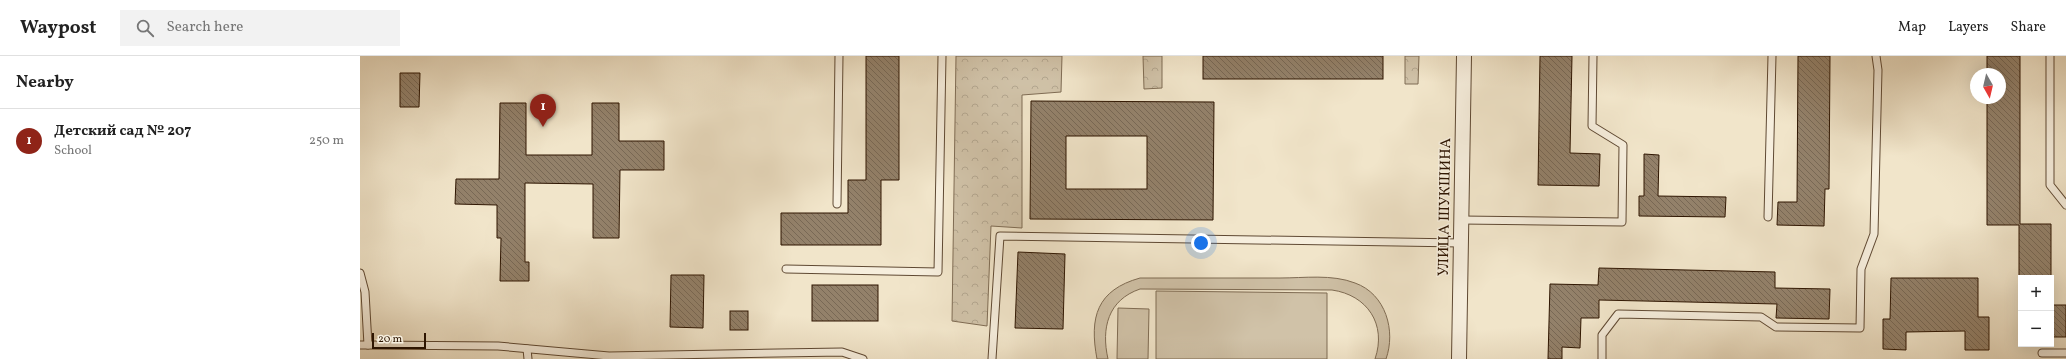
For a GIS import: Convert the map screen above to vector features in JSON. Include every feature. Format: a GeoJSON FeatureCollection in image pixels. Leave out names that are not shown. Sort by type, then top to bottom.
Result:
{"type":"FeatureCollection","features":[{"type":"Feature","properties":{"kind":"street","name":"УЛИЦА ШУКШИНА"},"geometry":{"type":"LineString","coordinates":[[1459,359],[1464,56]]}},
{"type":"Feature","properties":{"kind":"lane"},"geometry":{"type":"LineString","coordinates":[[837,204],[838,56]]}},
{"type":"Feature","properties":{"kind":"lane"},"geometry":{"type":"LineString","coordinates":[[786,269],[938,272],[942,56]]}},
{"type":"Feature","properties":{"kind":"lane"},"geometry":{"type":"LineString","coordinates":[[1461,220],[1622,222],[1623,145],[1592,126],[1593,56]]}},
{"type":"Feature","properties":{"kind":"lane"},"geometry":{"type":"LineString","coordinates":[[1768,217],[1772,56]]}},
{"type":"Feature","properties":{"kind":"lane"},"geometry":{"type":"LineString","coordinates":[[1602,359],[1602,335],[1618,314],[1761,317],[1776,327],[1860,328],[1861,269],[1874,234],[1878,70],[1876,56]]}},
{"type":"Feature","properties":{"kind":"lane"},"geometry":{"type":"LineString","coordinates":[[2050,56],[2050,185],[2066,205]]}},
{"type":"Feature","properties":{"kind":"lane"},"geometry":{"type":"LineString","coordinates":[[992,359],[1000,236],[1461,243]]}},
{"type":"Feature","properties":{"kind":"lane"},"geometry":{"type":"LineString","coordinates":[[360,273],[365,292],[364,345],[498,346],[609,356],[842,352],[863,359]]}},
{"type":"Feature","properties":{"kind":"lane"},"geometry":{"type":"LineString","coordinates":[[527,349],[528,359]]}},
{"type":"Feature","properties":{"kind":"lane"},"geometry":{"type":"LineString","coordinates":[[2042,353],[2066,353]]}},
{"type":"Feature","properties":{"kind":"green space"},"geometry":{"type":"Polygon","coordinates":[[[956,56],[1062,56],[1061,92],[1022,95],[1022,228],[991,226],[987,326],[952,321],[956,56]]]}},
{"type":"Feature","properties":{"kind":"green space"},"geometry":{"type":"Polygon","coordinates":[[[1143,56],[1162,56],[1162,88],[1144,89],[1143,56]]]}},
{"type":"Feature","properties":{"kind":"green space"},"geometry":{"type":"Polygon","coordinates":[[[1405,56],[1419,56],[1418,84],[1405,84],[1405,56]]]}},
{"type":"Feature","properties":{"kind":"green space"},"geometry":{"type":"Polygon","coordinates":[[[1327,277],[1346,280],[1366,288],[1381,304],[1389,326],[1390,337],[1386,359],[1375,359],[1378,346],[1378,334],[1376,323],[1371,313],[1355,298],[1344,293],[1332,290],[1140,289],[1121,300],[1109,316],[1106,337],[1108,359],[1097,359],[1094,330],[1099,307],[1105,298],[1114,290],[1125,283],[1140,278],[1327,277]]]}},
{"type":"Feature","properties":{"kind":"green space"},"geometry":{"type":"Polygon","coordinates":[[[1156,291],[1327,293],[1327,359],[1156,359],[1156,291]]]}},
{"type":"Feature","properties":{"kind":"green space"},"geometry":{"type":"Polygon","coordinates":[[[1118,308],[1149,309],[1148,359],[1117,359],[1118,308]]]}},
{"type":"Feature","properties":{"kind":"building"},"geometry":{"type":"Polygon","coordinates":[[[866,56],[899,56],[899,180],[881,180],[881,245],[781,245],[781,213],[848,213],[848,180],[866,180],[866,56]]]}},
{"type":"Feature","properties":{"kind":"building"},"geometry":{"type":"Polygon","coordinates":[[[1203,56],[1383,56],[1383,79],[1203,79],[1203,56]]]}},
{"type":"Feature","properties":{"kind":"building"},"geometry":{"type":"Polygon","coordinates":[[[1540,56],[1572,56],[1570,153],[1600,154],[1599,186],[1538,185],[1540,56]]]}},
{"type":"Feature","properties":{"kind":"building"},"geometry":{"type":"Polygon","coordinates":[[[1798,56],[1830,56],[1829,189],[1825,189],[1824,226],[1777,225],[1778,202],[1797,202],[1798,56]]]}},
{"type":"Feature","properties":{"kind":"building"},"geometry":{"type":"Polygon","coordinates":[[[1987,56],[2020,56],[2020,224],[2051,224],[2051,275],[2019,275],[2019,225],[1987,225],[1987,104],[2006,104],[2006,68],[1987,68],[1987,56]]]}},
{"type":"Feature","properties":{"kind":"building"},"geometry":{"type":"Polygon","coordinates":[[[400,73],[420,73],[419,107],[400,107],[400,73]]]}},
{"type":"Feature","properties":{"kind":"building"},"geometry":{"type":"Polygon","coordinates":[[[1031,101],[1214,102],[1213,220],[1030,219],[1031,101]],[[1066,136],[1066,189],[1147,189],[1147,136],[1066,136]]]}},
{"type":"Feature","properties":{"kind":"building"},"geometry":{"type":"Polygon","coordinates":[[[500,103],[526,103],[526,155],[592,155],[592,103],[619,103],[619,141],[664,141],[664,170],[620,170],[619,238],[593,238],[593,184],[525,183],[525,262],[529,262],[529,281],[500,281],[501,238],[497,238],[497,205],[455,204],[456,179],[499,179],[500,103]]]}},
{"type":"Feature","properties":{"kind":"building"},"geometry":{"type":"Polygon","coordinates":[[[1644,154],[1659,155],[1658,196],[1726,197],[1725,217],[1639,216],[1639,196],[1644,196],[1644,154]]]}},
{"type":"Feature","properties":{"kind":"building"},"geometry":{"type":"Polygon","coordinates":[[[1018,252],[1065,254],[1063,329],[1015,328],[1018,252]]]}},
{"type":"Feature","properties":{"kind":"building"},"geometry":{"type":"Polygon","coordinates":[[[1599,268],[1775,272],[1775,288],[1830,289],[1829,319],[1776,318],[1777,304],[1599,300],[1599,318],[1581,318],[1580,348],[1562,347],[1562,359],[1548,359],[1550,284],[1598,285],[1599,268]]]}},
{"type":"Feature","properties":{"kind":"building"},"geometry":{"type":"Polygon","coordinates":[[[671,275],[704,275],[703,328],[670,327],[671,275]]]}},
{"type":"Feature","properties":{"kind":"building"},"geometry":{"type":"Polygon","coordinates":[[[1891,278],[1978,278],[1978,317],[1989,317],[1989,350],[1965,350],[1965,331],[1906,332],[1906,350],[1883,349],[1883,319],[1890,319],[1891,278]]]}},
{"type":"Feature","properties":{"kind":"building"},"geometry":{"type":"Polygon","coordinates":[[[812,285],[878,285],[878,321],[812,321],[812,285]]]}},
{"type":"Feature","properties":{"kind":"building"},"geometry":{"type":"Polygon","coordinates":[[[2054,305],[2066,305],[2066,337],[2054,337],[2054,305]]]}},
{"type":"Feature","properties":{"kind":"building"},"geometry":{"type":"Polygon","coordinates":[[[730,311],[748,311],[748,330],[730,330],[730,311]]]}},
{"type":"Feature","properties":{"kind":"place","name":"Детский сад № 207"},"geometry":{"type":"Point","coordinates":[543,127]}}]}
